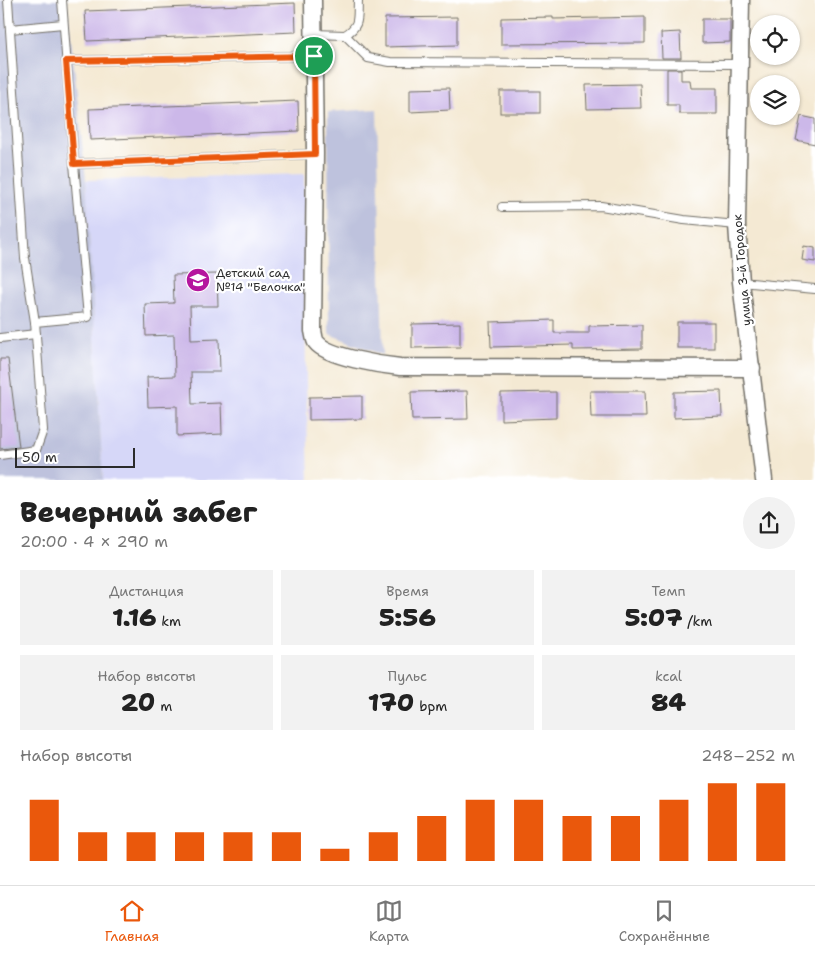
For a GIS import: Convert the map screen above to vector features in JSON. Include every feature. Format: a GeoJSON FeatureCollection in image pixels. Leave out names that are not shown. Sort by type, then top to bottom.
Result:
{"type":"FeatureCollection","features":[{"type":"Feature","properties":{"kind":"street"},"geometry":{"type":"LineString","coordinates":[[313,0],[315,154],[313,331],[316,342],[325,350],[371,364],[400,367],[752,368]]}},
{"type":"Feature","properties":{"kind":"street","name":"улица 3-й Городок"},"geometry":{"type":"LineString","coordinates":[[741,0],[736,225],[764,480]]}},
{"type":"Feature","properties":{"kind":"lane"},"geometry":{"type":"LineString","coordinates":[[0,455],[36,450],[44,430],[35,322],[25,258],[8,0]]}},
{"type":"Feature","properties":{"kind":"lane"},"geometry":{"type":"LineString","coordinates":[[35,322],[88,318],[62,0]]}},
{"type":"Feature","properties":{"kind":"lane"},"geometry":{"type":"LineString","coordinates":[[313,34],[345,35],[354,30],[357,23],[358,0]]}},
{"type":"Feature","properties":{"kind":"lane"},"geometry":{"type":"LineString","coordinates":[[10,29],[63,24]]}},
{"type":"Feature","properties":{"kind":"lane"},"geometry":{"type":"LineString","coordinates":[[345,35],[368,58],[390,62],[739,64]]}},
{"type":"Feature","properties":{"kind":"lane"},"geometry":{"type":"LineString","coordinates":[[66,61],[314,56]]}},
{"type":"Feature","properties":{"kind":"lane"},"geometry":{"type":"LineString","coordinates":[[74,164],[315,154]]}},
{"type":"Feature","properties":{"kind":"lane"},"geometry":{"type":"LineString","coordinates":[[502,207],[601,206],[684,220],[736,225]]}},
{"type":"Feature","properties":{"kind":"lane"},"geometry":{"type":"LineString","coordinates":[[742,282],[815,290]]}},
{"type":"Feature","properties":{"kind":"lane"},"geometry":{"type":"LineString","coordinates":[[0,338],[36,334]]}},
{"type":"Feature","properties":{"kind":"shaded area"},"geometry":{"type":"Polygon","coordinates":[[[0,0],[67,0],[86,180],[103,480],[0,480],[0,0]]]}},
{"type":"Feature","properties":{"kind":"shaded area"},"geometry":{"type":"Polygon","coordinates":[[[377,109],[383,355],[329,334],[328,112],[377,109]]]}},
{"type":"Feature","properties":{"kind":"shaded area","name":"Детский сад №14 \"Белочка\""},"geometry":{"type":"Polygon","coordinates":[[[304,174],[309,480],[103,480],[86,180],[304,174]]]}},
{"type":"Feature","properties":{"kind":"building"},"geometry":{"type":"Polygon","coordinates":[[[295,3],[296,32],[87,41],[85,11],[295,3]]]}},
{"type":"Feature","properties":{"kind":"building"},"geometry":{"type":"Polygon","coordinates":[[[457,17],[457,45],[385,47],[385,18],[457,17]]]}},
{"type":"Feature","properties":{"kind":"building"},"geometry":{"type":"Polygon","coordinates":[[[553,17],[553,19],[645,17],[645,43],[501,44],[501,18],[553,17]]]}},
{"type":"Feature","properties":{"kind":"building"},"geometry":{"type":"Polygon","coordinates":[[[702,19],[730,19],[730,42],[702,43],[702,19]]]}},
{"type":"Feature","properties":{"kind":"building"},"geometry":{"type":"Polygon","coordinates":[[[680,32],[681,58],[662,58],[661,33],[680,32]]]}},
{"type":"Feature","properties":{"kind":"building"},"geometry":{"type":"Polygon","coordinates":[[[667,69],[681,69],[681,80],[690,80],[691,88],[717,88],[717,114],[679,114],[679,105],[667,105],[667,69]]]}},
{"type":"Feature","properties":{"kind":"building"},"geometry":{"type":"Polygon","coordinates":[[[640,84],[641,108],[587,109],[586,85],[640,84]]]}},
{"type":"Feature","properties":{"kind":"building"},"geometry":{"type":"Polygon","coordinates":[[[449,88],[450,110],[410,112],[410,89],[449,88]]]}},
{"type":"Feature","properties":{"kind":"building"},"geometry":{"type":"Polygon","coordinates":[[[500,91],[540,91],[540,113],[500,113],[500,91]]]}},
{"type":"Feature","properties":{"kind":"building"},"geometry":{"type":"Polygon","coordinates":[[[298,101],[299,131],[90,140],[89,109],[298,101]]]}},
{"type":"Feature","properties":{"kind":"building"},"geometry":{"type":"Polygon","coordinates":[[[801,116],[815,119],[815,144],[796,140],[801,116]]]}},
{"type":"Feature","properties":{"kind":"building"},"geometry":{"type":"Polygon","coordinates":[[[804,246],[815,248],[815,262],[802,260],[804,246]]]}},
{"type":"Feature","properties":{"kind":"building"},"geometry":{"type":"Polygon","coordinates":[[[217,274],[218,306],[190,306],[191,340],[219,339],[220,372],[191,372],[192,404],[221,403],[222,434],[177,436],[177,406],[148,407],[147,377],[175,376],[174,335],[146,336],[145,304],[174,303],[173,275],[217,274]]]}},
{"type":"Feature","properties":{"kind":"building"},"geometry":{"type":"Polygon","coordinates":[[[554,320],[554,333],[589,333],[589,326],[642,325],[642,349],[573,350],[573,345],[491,347],[490,322],[554,320]]]}},
{"type":"Feature","properties":{"kind":"building"},"geometry":{"type":"Polygon","coordinates":[[[677,322],[714,322],[714,348],[677,348],[677,322]]]}},
{"type":"Feature","properties":{"kind":"building"},"geometry":{"type":"Polygon","coordinates":[[[460,323],[460,347],[412,348],[412,324],[460,323]]]}},
{"type":"Feature","properties":{"kind":"building"},"geometry":{"type":"Polygon","coordinates":[[[0,359],[8,359],[19,447],[0,449],[0,359]]]}},
{"type":"Feature","properties":{"kind":"building"},"geometry":{"type":"Polygon","coordinates":[[[467,391],[468,419],[412,420],[411,392],[467,391]]]}},
{"type":"Feature","properties":{"kind":"building"},"geometry":{"type":"Polygon","coordinates":[[[590,391],[645,391],[646,417],[591,417],[590,391]]]}},
{"type":"Feature","properties":{"kind":"building"},"geometry":{"type":"Polygon","coordinates":[[[721,391],[722,416],[674,418],[674,392],[721,391]]]}},
{"type":"Feature","properties":{"kind":"building"},"geometry":{"type":"Polygon","coordinates":[[[556,392],[556,418],[501,420],[501,393],[556,392]]]}},
{"type":"Feature","properties":{"kind":"building"},"geometry":{"type":"Polygon","coordinates":[[[362,396],[362,419],[309,420],[309,397],[362,396]]]}},
{"type":"Feature","properties":{"kind":"place","name":"Детский сад №14 \"Белочка\""},"geometry":{"type":"Point","coordinates":[198,280]}},
{"type":"Feature","properties":{"kind":"route"},"geometry":{"type":"LineString","coordinates":[[314,56],[315,154],[74,164],[66,61],[314,56]]}}]}
